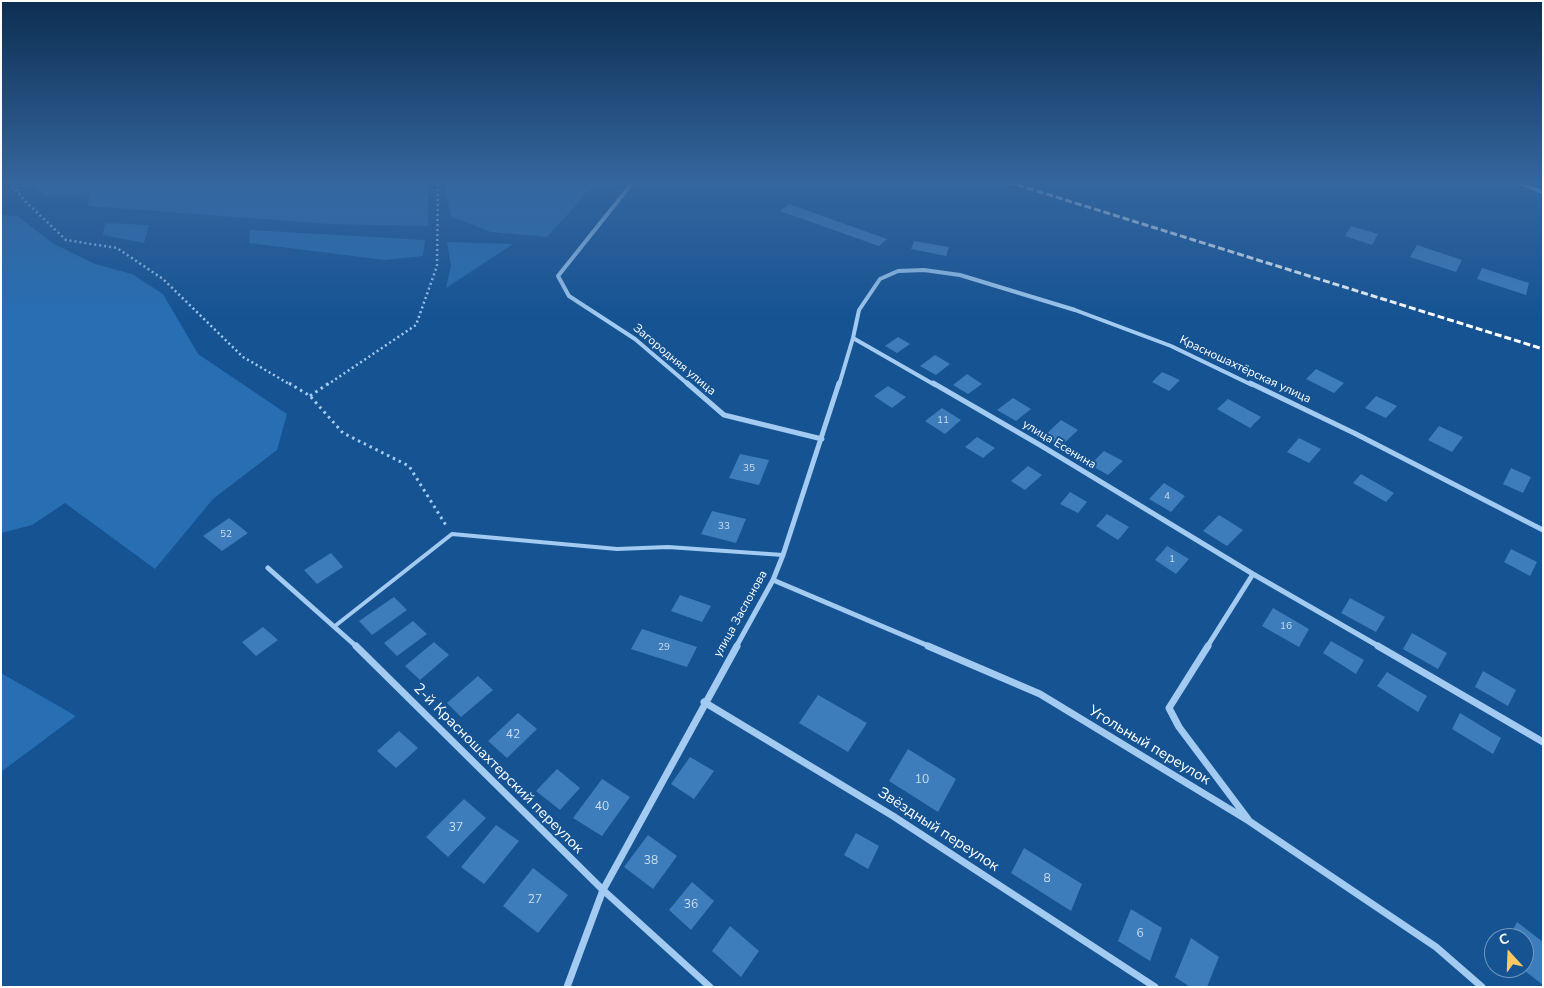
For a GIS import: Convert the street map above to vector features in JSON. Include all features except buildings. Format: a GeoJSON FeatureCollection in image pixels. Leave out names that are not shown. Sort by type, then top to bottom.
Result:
{"type":"FeatureCollection","features":[{"type":"Feature","properties":{"kind":"street","name":"Загородняя улица"},"geometry":{"type":"LineString","coordinates":[[598,228],[558,276],[569,296],[635,339],[724,415],[822,438]]}},
{"type":"Feature","properties":{"kind":"street","name":"улица Заслонова"},"geometry":{"type":"LineString","coordinates":[[567,987],[602,890],[772,580],[783,555],[822,438],[859,310],[880,279],[898,271],[924,270]]}},
{"type":"Feature","properties":{"kind":"street","name":"Красношахтёрская улица"},"geometry":{"type":"LineString","coordinates":[[924,270],[960,275],[1075,310],[1171,346],[1356,434],[1543,530]]}},
{"type":"Feature","properties":{"kind":"street","name":"улица Есенина"},"geometry":{"type":"LineString","coordinates":[[852,338],[1040,445],[1252,574]]}},
{"type":"Feature","properties":{"kind":"street","name":"2-й Красношахтерский переулок"},"geometry":{"type":"LineString","coordinates":[[268,568],[335,626],[602,890],[710,987]]}},
{"type":"Feature","properties":{"kind":"street"},"geometry":{"type":"LineString","coordinates":[[1249,821],[1179,727],[1169,708],[1252,574],[1543,742]]}},
{"type":"Feature","properties":{"kind":"street","name":"Угольный переулок"},"geometry":{"type":"LineString","coordinates":[[772,580],[1040,694],[1249,821],[1436,947],[1482,987]]}},
{"type":"Feature","properties":{"kind":"street","name":"Звёздный переулок"},"geometry":{"type":"LineString","coordinates":[[704,702],[893,816],[1155,987]]}},
{"type":"Feature","properties":{"kind":"lane"},"geometry":{"type":"LineString","coordinates":[[335,626],[452,534],[617,549],[668,547],[783,555]]}},
{"type":"Feature","properties":{"kind":"path"},"geometry":{"type":"LineString","coordinates":[[53,228],[66,240],[117,248],[163,279],[244,358],[310,396],[343,432],[409,466],[452,534]]}},
{"type":"Feature","properties":{"kind":"path"},"geometry":{"type":"LineString","coordinates":[[310,396],[416,325],[437,266],[437,228]]}},
{"type":"Feature","properties":{"kind":"shaded area"},"geometry":{"type":"Polygon","coordinates":[[[1,228],[33,228],[54,244],[95,264],[132,274],[163,294],[198,354],[287,414],[277,450],[213,499],[155,569],[65,503],[32,525],[1,533],[1,228]]]}},
{"type":"Feature","properties":{"kind":"shaded area"},"geometry":{"type":"Polygon","coordinates":[[[104,228],[148,228],[144,243],[103,235],[104,228]]]}},
{"type":"Feature","properties":{"kind":"shaded area"},"geometry":{"type":"Polygon","coordinates":[[[481,228],[555,228],[547,237],[491,232],[481,228]]]}},
{"type":"Feature","properties":{"kind":"shaded area"},"geometry":{"type":"Polygon","coordinates":[[[250,230],[425,240],[423,256],[385,260],[249,243],[250,230]]]}},
{"type":"Feature","properties":{"kind":"shaded area"},"geometry":{"type":"Polygon","coordinates":[[[447,242],[513,244],[446,288],[451,266],[447,242]]]}},
{"type":"Feature","properties":{"kind":"shaded area"},"geometry":{"type":"Polygon","coordinates":[[[1,673],[76,716],[1,772],[1,673]]]}},
{"type":"Feature","properties":{"kind":"railway"},"geometry":{"type":"LineString","coordinates":[[1156,228],[1543,349]]}}]}
